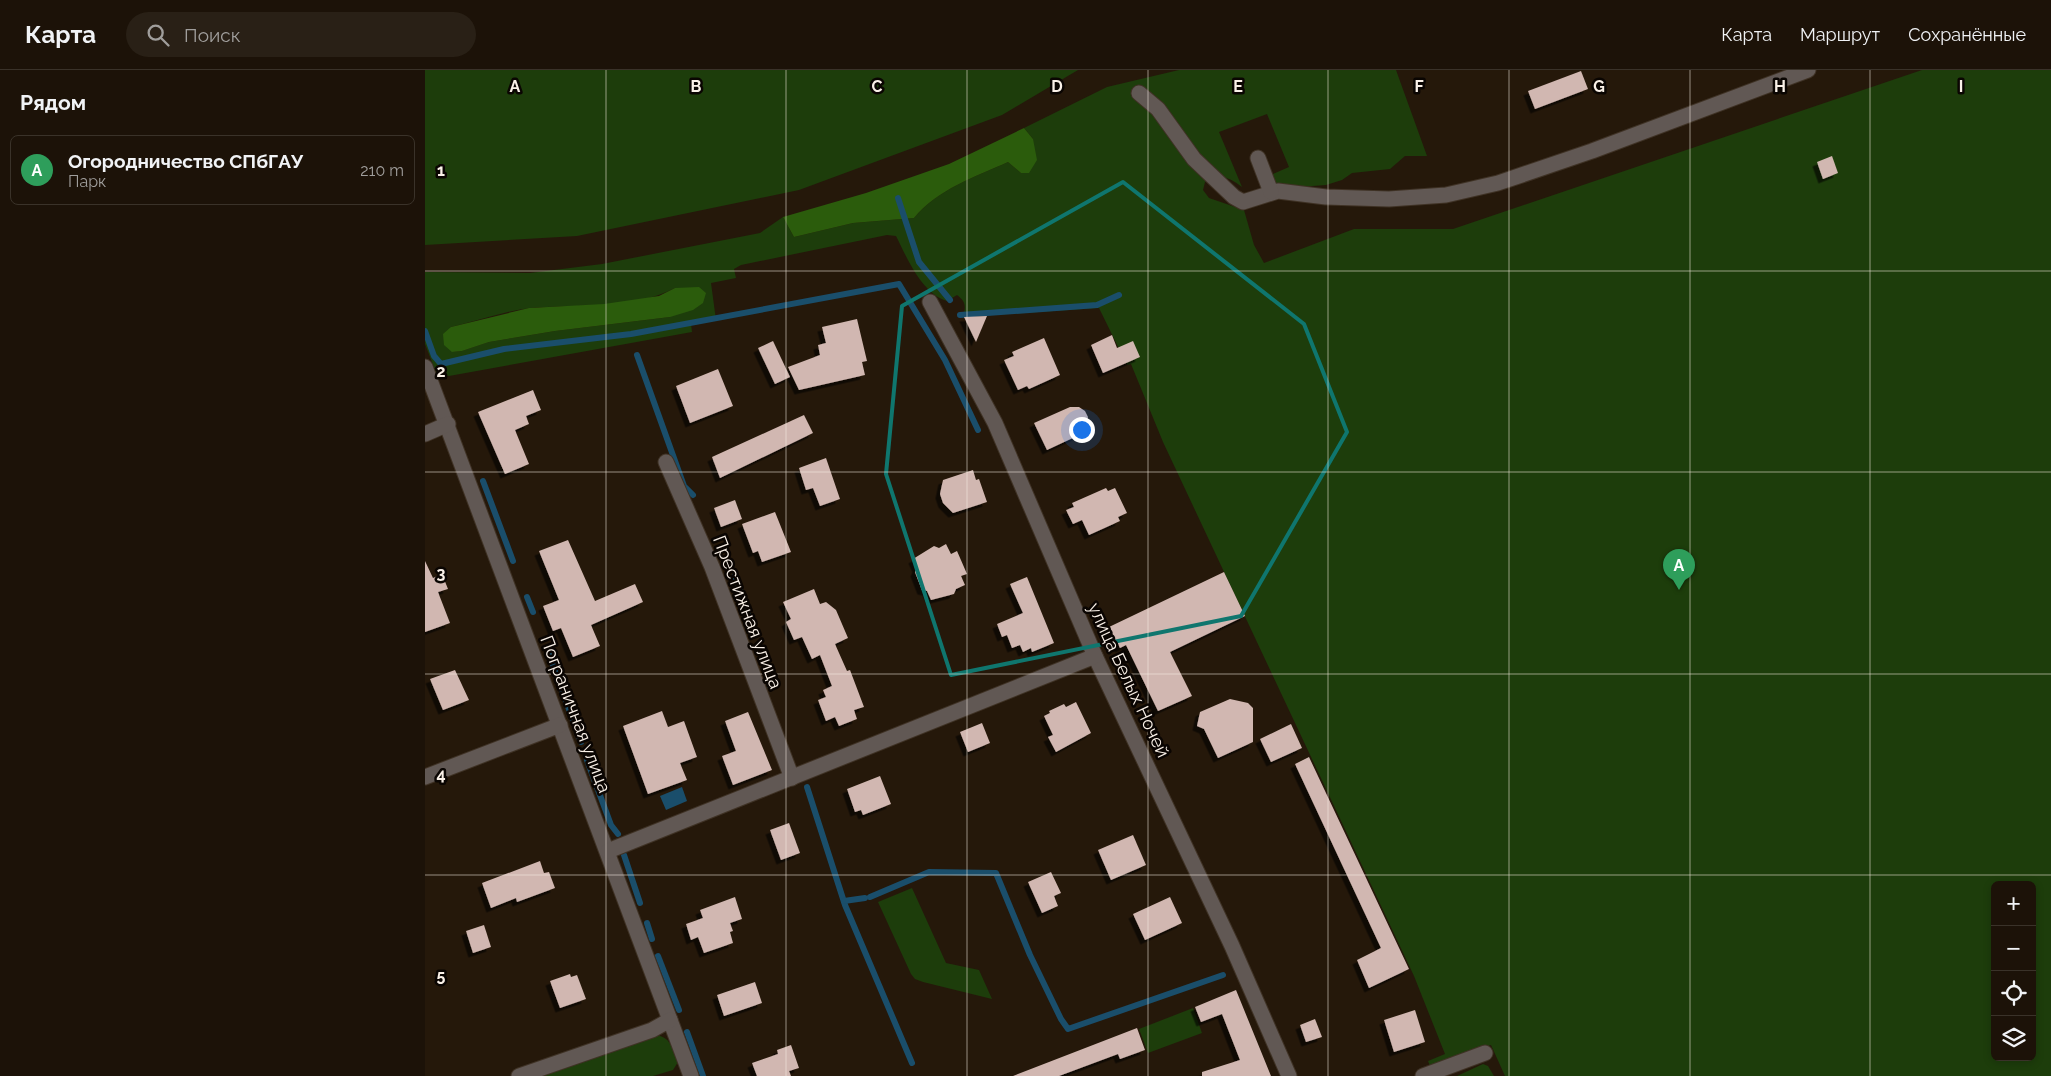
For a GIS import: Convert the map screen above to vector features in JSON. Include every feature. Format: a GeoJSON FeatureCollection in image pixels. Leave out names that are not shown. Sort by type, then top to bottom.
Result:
{"type":"FeatureCollection","features":[{"type":"Feature","properties":{"kind":"street"},"geometry":{"type":"LineString","coordinates":[[1139,93],[1158,108],[1194,159],[1234,198],[1243,202],[1251,201],[1271,192],[1326,197],[1389,199],[1446,196],[1498,182],[1583,154],[1809,70]]}},
{"type":"Feature","properties":{"kind":"street"},"geometry":{"type":"LineString","coordinates":[[1258,158],[1271,192]]}},
{"type":"Feature","properties":{"kind":"street","name":"улица Белых Ночей"},"geometry":{"type":"LineString","coordinates":[[930,302],[995,423],[1095,656],[1232,946],[1289,1076]]}},
{"type":"Feature","properties":{"kind":"street","name":"Пограничная улица"},"geometry":{"type":"LineString","coordinates":[[425,367],[448,424],[691,1076]]}},
{"type":"Feature","properties":{"kind":"street"},"geometry":{"type":"LineString","coordinates":[[425,434],[448,424]]}},
{"type":"Feature","properties":{"kind":"street","name":"Престижная улица"},"geometry":{"type":"LineString","coordinates":[[666,462],[712,567],[792,778]]}},
{"type":"Feature","properties":{"kind":"street"},"geometry":{"type":"LineString","coordinates":[[608,851],[1095,656]]}},
{"type":"Feature","properties":{"kind":"street"},"geometry":{"type":"LineString","coordinates":[[425,777],[560,725]]}},
{"type":"Feature","properties":{"kind":"street"},"geometry":{"type":"LineString","coordinates":[[519,1076],[652,1030],[670,1020]]}},
{"type":"Feature","properties":{"kind":"street"},"geometry":{"type":"LineString","coordinates":[[1423,1076],[1485,1053]]}},
{"type":"Feature","properties":{"kind":"highlighted area"},"geometry":{"type":"Polygon","coordinates":[[[1123,182],[1304,324],[1347,432],[1241,616],[951,675],[886,474],[902,306],[1123,182]]]}},
{"type":"Feature","properties":{"kind":"green space"},"geometry":{"type":"Polygon","coordinates":[[[425,70],[1078,70],[1002,115],[799,190],[577,236],[425,245],[425,70]]]}},
{"type":"Feature","properties":{"kind":"green space"},"geometry":{"type":"Polygon","coordinates":[[[1179,70],[1396,70],[1427,156],[1405,156],[1390,169],[1352,173],[1342,180],[1326,185],[1299,187],[1282,185],[1273,182],[1268,176],[1289,167],[1267,114],[1219,132],[1242,187],[1233,180],[1220,177],[1205,182],[1203,190],[1209,198],[1244,210],[1254,245],[1264,263],[1354,229],[1453,229],[1922,70],[2051,70],[2051,1076],[1505,1076],[1491,1045],[1436,1067],[1430,1066],[1428,1061],[1445,1054],[1414,976],[1163,442],[1131,364],[1127,365],[1099,308],[963,317],[964,302],[957,295],[947,301],[930,291],[916,274],[896,236],[887,235],[741,265],[734,269],[736,278],[711,283],[716,320],[691,324],[692,332],[449,376],[437,375],[425,344],[425,272],[530,273],[602,264],[760,233],[783,217],[794,237],[853,223],[914,218],[923,208],[945,192],[970,178],[1008,162],[1021,173],[1033,139],[1024,128],[1107,87],[1179,70]],[[675,288],[659,295],[623,303],[520,309],[451,327],[452,352],[462,351],[489,342],[555,331],[670,317],[675,288]]]}},
{"type":"Feature","properties":{"kind":"green space"},"geometry":{"type":"Polygon","coordinates":[[[1024,128],[1033,139],[1037,160],[1029,173],[1021,173],[1008,162],[970,178],[945,192],[923,208],[914,218],[853,223],[794,237],[783,217],[866,193],[949,164],[1024,128]]]}},
{"type":"Feature","properties":{"kind":"green space"},"geometry":{"type":"Polygon","coordinates":[[[699,287],[706,293],[703,303],[693,310],[670,317],[555,331],[489,342],[462,351],[452,352],[444,345],[443,334],[451,327],[529,308],[604,304],[659,296],[675,288],[699,287]]]}},
{"type":"Feature","properties":{"kind":"green space"},"geometry":{"type":"Polygon","coordinates":[[[912,888],[946,963],[979,970],[992,999],[923,982],[915,979],[911,974],[878,902],[912,888]]]}},
{"type":"Feature","properties":{"kind":"green space"},"geometry":{"type":"Polygon","coordinates":[[[1193,1008],[1202,1033],[1148,1053],[1139,1029],[1193,1008]]]}},
{"type":"Feature","properties":{"kind":"green space"},"geometry":{"type":"Polygon","coordinates":[[[654,1035],[664,1038],[670,1044],[678,1062],[673,1070],[653,1076],[533,1076],[654,1035]]]}},
{"type":"Feature","properties":{"kind":"green space"},"geometry":{"type":"Polygon","coordinates":[[[1483,1064],[1488,1066],[1494,1076],[1457,1076],[1483,1064]]]}},
{"type":"Feature","properties":{"kind":"water"},"geometry":{"type":"Polygon","coordinates":[[[682,787],[687,801],[666,810],[660,796],[682,787]]]}},
{"type":"Feature","properties":{"kind":"building"},"geometry":{"type":"Polygon","coordinates":[[[1581,71],[1588,89],[1535,109],[1528,91],[1581,71]]]}},
{"type":"Feature","properties":{"kind":"building"},"geometry":{"type":"Polygon","coordinates":[[[1832,156],[1838,173],[1823,179],[1817,162],[1832,156]]]}},
{"type":"Feature","properties":{"kind":"building"},"geometry":{"type":"Polygon","coordinates":[[[987,316],[976,342],[964,317],[987,316]]]}},
{"type":"Feature","properties":{"kind":"building"},"geometry":{"type":"Polygon","coordinates":[[[857,319],[867,361],[862,362],[865,375],[799,390],[788,367],[820,355],[818,345],[826,343],[822,327],[857,319]]]}},
{"type":"Feature","properties":{"kind":"building"},"geometry":{"type":"Polygon","coordinates":[[[1112,335],[1117,348],[1133,341],[1140,357],[1103,373],[1091,345],[1112,335]]]}},
{"type":"Feature","properties":{"kind":"building"},"geometry":{"type":"Polygon","coordinates":[[[1044,338],[1060,375],[1029,389],[1027,386],[1018,390],[1004,360],[1014,356],[1012,352],[1044,338]]]}},
{"type":"Feature","properties":{"kind":"building"},"geometry":{"type":"Polygon","coordinates":[[[773,341],[790,377],[775,384],[758,348],[773,341]]]}},
{"type":"Feature","properties":{"kind":"building"},"geometry":{"type":"Polygon","coordinates":[[[718,369],[733,406],[690,423],[676,386],[718,369]]]}},
{"type":"Feature","properties":{"kind":"building"},"geometry":{"type":"Polygon","coordinates":[[[533,390],[541,410],[526,416],[529,424],[515,430],[529,464],[505,474],[478,412],[533,390]]]}},
{"type":"Feature","properties":{"kind":"building"},"geometry":{"type":"Polygon","coordinates":[[[1070,407],[1079,407],[1085,411],[1088,417],[1086,426],[1077,436],[1047,450],[1034,423],[1070,407]]]}},
{"type":"Feature","properties":{"kind":"building"},"geometry":{"type":"Polygon","coordinates":[[[804,415],[813,433],[720,478],[712,457],[804,415]]]}},
{"type":"Feature","properties":{"kind":"building"},"geometry":{"type":"Polygon","coordinates":[[[826,458],[840,499],[820,506],[813,488],[806,490],[799,468],[826,458]]]}},
{"type":"Feature","properties":{"kind":"building"},"geometry":{"type":"Polygon","coordinates":[[[973,470],[976,480],[979,479],[987,502],[953,513],[943,503],[940,494],[943,480],[973,470]]]}},
{"type":"Feature","properties":{"kind":"building"},"geometry":{"type":"Polygon","coordinates":[[[1106,488],[1108,491],[1115,488],[1127,513],[1118,517],[1120,521],[1089,535],[1082,520],[1073,524],[1066,510],[1074,507],[1072,503],[1106,488]]]}},
{"type":"Feature","properties":{"kind":"building"},"geometry":{"type":"Polygon","coordinates":[[[735,500],[742,519],[721,527],[714,508],[735,500]]]}},
{"type":"Feature","properties":{"kind":"building"},"geometry":{"type":"Polygon","coordinates":[[[775,512],[791,552],[762,562],[758,551],[753,553],[742,524],[775,512]]]}},
{"type":"Feature","properties":{"kind":"building"},"geometry":{"type":"Polygon","coordinates":[[[568,540],[595,601],[635,584],[643,602],[591,625],[600,646],[573,657],[561,628],[553,631],[543,606],[559,600],[539,551],[568,540]]]}},
{"type":"Feature","properties":{"kind":"building"},"geometry":{"type":"Polygon","coordinates":[[[946,544],[951,554],[957,551],[967,574],[961,576],[965,585],[956,589],[954,594],[931,600],[927,591],[922,590],[915,572],[917,568],[913,559],[934,546],[939,548],[946,544]]]}},
{"type":"Feature","properties":{"kind":"building"},"geometry":{"type":"Polygon","coordinates":[[[425,561],[433,578],[442,574],[448,589],[438,592],[450,623],[425,632],[425,561]]]}},
{"type":"Feature","properties":{"kind":"building"},"geometry":{"type":"Polygon","coordinates":[[[1224,572],[1245,616],[1170,652],[1192,696],[1158,711],[1126,645],[1120,648],[1109,627],[1224,572]]]}},
{"type":"Feature","properties":{"kind":"building"},"geometry":{"type":"Polygon","coordinates":[[[1027,577],[1054,643],[1032,652],[1031,648],[1023,652],[1020,645],[1012,648],[1007,635],[1002,637],[997,624],[1023,613],[1010,584],[1027,577]]]}},
{"type":"Feature","properties":{"kind":"building"},"geometry":{"type":"Polygon","coordinates":[[[814,589],[820,604],[826,602],[836,610],[848,638],[835,644],[847,671],[850,670],[864,707],[854,710],[857,719],[839,726],[835,717],[826,721],[818,700],[826,697],[823,690],[832,686],[820,655],[812,659],[802,637],[794,640],[786,622],[791,619],[783,602],[814,589]]]}},
{"type":"Feature","properties":{"kind":"building"},"geometry":{"type":"Polygon","coordinates":[[[455,670],[469,700],[443,710],[430,679],[455,670]]]}},
{"type":"Feature","properties":{"kind":"building"},"geometry":{"type":"Polygon","coordinates":[[[1230,699],[1248,703],[1253,708],[1253,742],[1218,758],[1204,729],[1197,726],[1200,712],[1230,699]]]}},
{"type":"Feature","properties":{"kind":"building"},"geometry":{"type":"Polygon","coordinates":[[[1076,702],[1091,733],[1056,752],[1048,737],[1053,735],[1044,716],[1050,713],[1049,711],[1064,704],[1066,707],[1076,702]]]}},
{"type":"Feature","properties":{"kind":"building"},"geometry":{"type":"Polygon","coordinates":[[[662,711],[668,727],[684,721],[697,757],[680,763],[687,780],[648,794],[623,726],[662,711]]]}},
{"type":"Feature","properties":{"kind":"building"},"geometry":{"type":"Polygon","coordinates":[[[748,712],[772,770],[733,785],[722,756],[736,751],[725,721],[748,712]]]}},
{"type":"Feature","properties":{"kind":"building"},"geometry":{"type":"Polygon","coordinates":[[[982,723],[990,743],[968,752],[960,732],[982,723]]]}},
{"type":"Feature","properties":{"kind":"building"},"geometry":{"type":"Polygon","coordinates":[[[1291,724],[1302,748],[1271,762],[1260,739],[1291,724]]]}},
{"type":"Feature","properties":{"kind":"building"},"geometry":{"type":"Polygon","coordinates":[[[1309,757],[1409,969],[1369,988],[1357,960],[1381,948],[1295,764],[1309,757]]]}},
{"type":"Feature","properties":{"kind":"building"},"geometry":{"type":"Polygon","coordinates":[[[880,776],[891,804],[863,815],[861,810],[855,812],[847,789],[880,776]]]}},
{"type":"Feature","properties":{"kind":"building"},"geometry":{"type":"Polygon","coordinates":[[[789,823],[800,853],[781,860],[770,830],[789,823]]]}},
{"type":"Feature","properties":{"kind":"building"},"geometry":{"type":"Polygon","coordinates":[[[1133,835],[1146,865],[1111,880],[1098,850],[1133,835]]]}},
{"type":"Feature","properties":{"kind":"building"},"geometry":{"type":"Polygon","coordinates":[[[540,861],[544,873],[549,872],[555,888],[517,902],[516,898],[491,908],[482,883],[540,861]]]}},
{"type":"Feature","properties":{"kind":"building"},"geometry":{"type":"Polygon","coordinates":[[[1051,872],[1061,893],[1054,896],[1058,906],[1042,913],[1028,882],[1051,872]]]}},
{"type":"Feature","properties":{"kind":"building"},"geometry":{"type":"Polygon","coordinates":[[[735,897],[742,919],[730,923],[733,931],[730,932],[733,943],[704,953],[698,937],[691,940],[686,924],[703,918],[700,910],[735,897]]]}},
{"type":"Feature","properties":{"kind":"building"},"geometry":{"type":"Polygon","coordinates":[[[1170,897],[1182,923],[1145,940],[1133,914],[1170,897]]]}},
{"type":"Feature","properties":{"kind":"building"},"geometry":{"type":"Polygon","coordinates":[[[484,925],[491,947],[473,953],[466,931],[484,925]]]}},
{"type":"Feature","properties":{"kind":"building"},"geometry":{"type":"Polygon","coordinates":[[[570,974],[571,977],[577,975],[586,999],[560,1008],[550,981],[570,974]]]}},
{"type":"Feature","properties":{"kind":"building"},"geometry":{"type":"Polygon","coordinates":[[[755,982],[762,1003],[724,1016],[717,995],[755,982]]]}},
{"type":"Feature","properties":{"kind":"building"},"geometry":{"type":"Polygon","coordinates":[[[1236,990],[1271,1076],[1202,1076],[1202,1072],[1240,1060],[1222,1014],[1201,1022],[1195,1007],[1236,990]]]}},
{"type":"Feature","properties":{"kind":"building"},"geometry":{"type":"Polygon","coordinates":[[[1415,1010],[1425,1042],[1394,1052],[1384,1020],[1415,1010]]]}},
{"type":"Feature","properties":{"kind":"building"},"geometry":{"type":"Polygon","coordinates":[[[1315,1019],[1322,1037],[1306,1042],[1300,1025],[1315,1019]]]}},
{"type":"Feature","properties":{"kind":"building"},"geometry":{"type":"Polygon","coordinates":[[[1137,1028],[1145,1050],[1120,1059],[1118,1054],[1059,1076],[1013,1076],[1137,1028]]]}},
{"type":"Feature","properties":{"kind":"building"},"geometry":{"type":"Polygon","coordinates":[[[791,1045],[799,1068],[789,1071],[791,1076],[757,1076],[752,1063],[778,1054],[777,1050],[791,1045]]]}},
{"type":"Feature","properties":{"kind":"waterway"},"geometry":{"type":"LineString","coordinates":[[898,198],[919,262],[950,300]]}},
{"type":"Feature","properties":{"kind":"waterway"},"geometry":{"type":"LineString","coordinates":[[441,364],[504,349],[631,334],[899,284],[945,360],[978,430]]}},
{"type":"Feature","properties":{"kind":"waterway"},"geometry":{"type":"LineString","coordinates":[[960,315],[1097,305],[1119,295]]}},
{"type":"Feature","properties":{"kind":"waterway"},"geometry":{"type":"LineString","coordinates":[[425,331],[434,356],[441,364],[441,372]]}},
{"type":"Feature","properties":{"kind":"waterway"},"geometry":{"type":"LineString","coordinates":[[637,355],[684,486],[693,495]]}},
{"type":"Feature","properties":{"kind":"waterway"},"geometry":{"type":"LineString","coordinates":[[483,481],[513,561]]}},
{"type":"Feature","properties":{"kind":"waterway"},"geometry":{"type":"LineString","coordinates":[[735,576],[749,618]]}},
{"type":"Feature","properties":{"kind":"waterway"},"geometry":{"type":"LineString","coordinates":[[527,597],[533,612]]}},
{"type":"Feature","properties":{"kind":"waterway"},"geometry":{"type":"LineString","coordinates":[[548,652],[581,742]]}},
{"type":"Feature","properties":{"kind":"waterway"},"geometry":{"type":"LineString","coordinates":[[767,678],[771,688]]}},
{"type":"Feature","properties":{"kind":"waterway"},"geometry":{"type":"LineString","coordinates":[[587,760],[611,825],[618,834]]}},
{"type":"Feature","properties":{"kind":"waterway"},"geometry":{"type":"LineString","coordinates":[[807,787],[845,905],[912,1063]]}},
{"type":"Feature","properties":{"kind":"waterway"},"geometry":{"type":"LineString","coordinates":[[624,855],[640,903]]}},
{"type":"Feature","properties":{"kind":"waterway"},"geometry":{"type":"LineString","coordinates":[[870,897],[929,872],[996,873],[1030,955],[1061,1019],[1068,1029],[1223,975]]}},
{"type":"Feature","properties":{"kind":"waterway"},"geometry":{"type":"LineString","coordinates":[[844,901],[865,898]]}},
{"type":"Feature","properties":{"kind":"waterway"},"geometry":{"type":"LineString","coordinates":[[647,923],[652,939]]}},
{"type":"Feature","properties":{"kind":"waterway"},"geometry":{"type":"LineString","coordinates":[[658,956],[679,1010]]}},
{"type":"Feature","properties":{"kind":"waterway"},"geometry":{"type":"LineString","coordinates":[[687,1032],[703,1076]]}},
{"type":"Feature","properties":{"kind":"place","name":"Огородничество СПбГАУ"},"geometry":{"type":"Point","coordinates":[1679,590]}}]}
